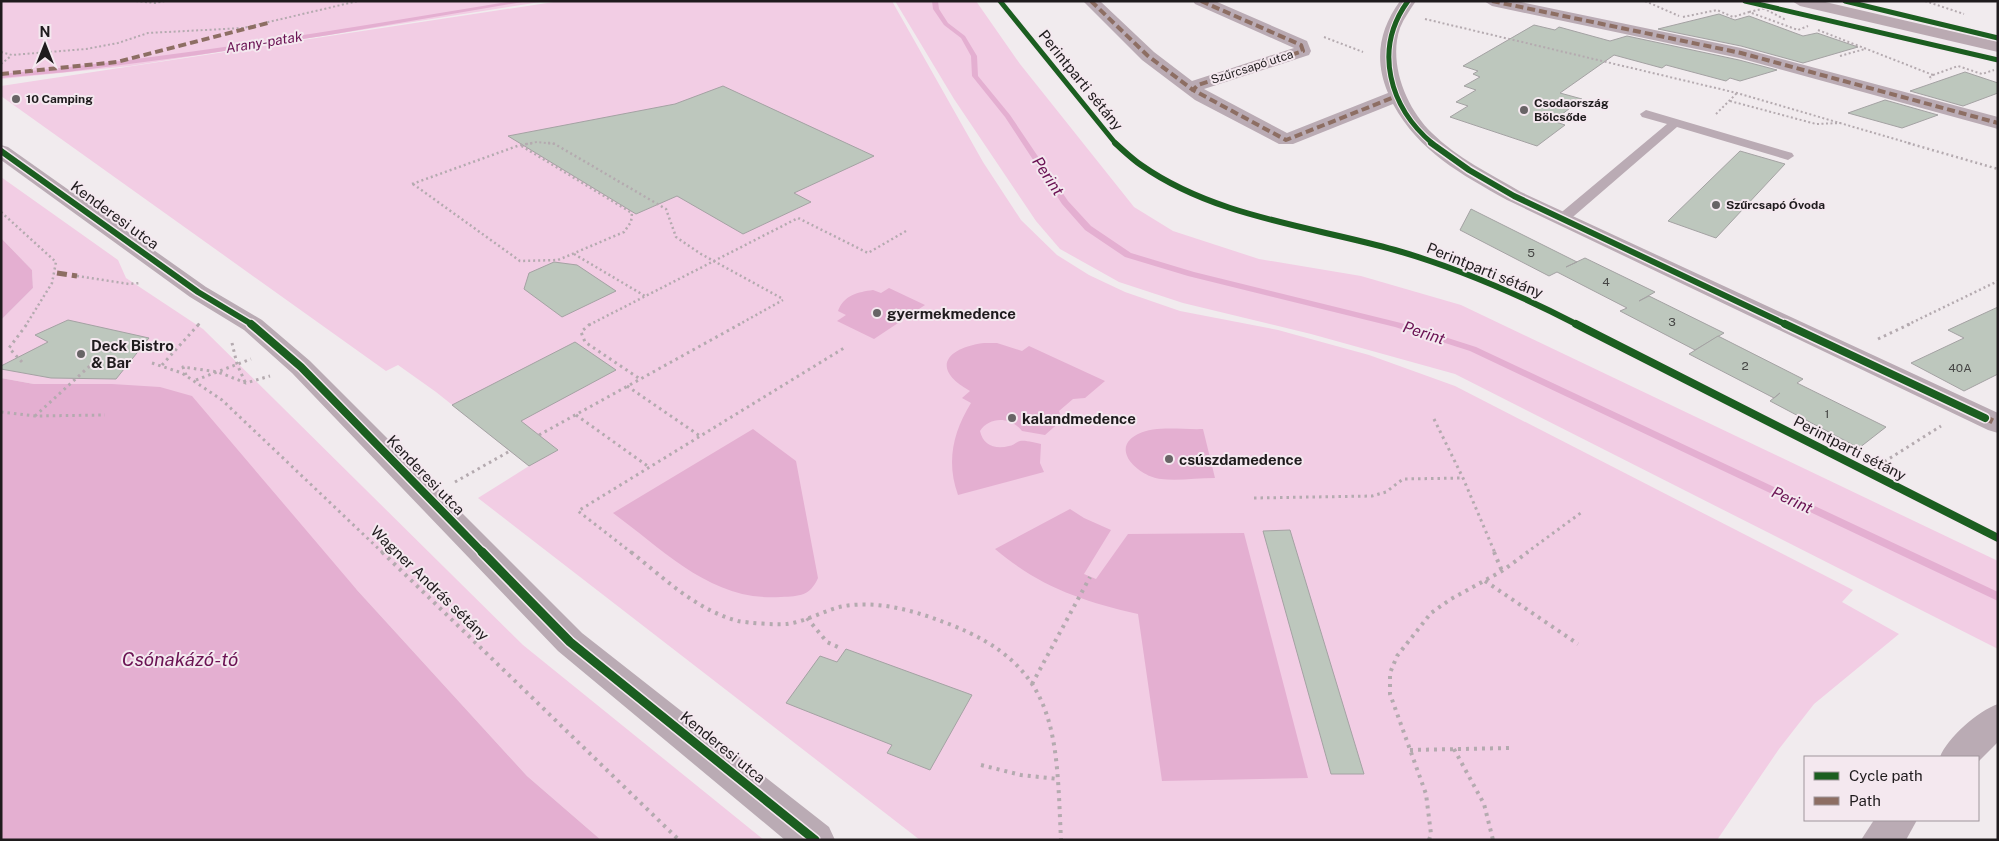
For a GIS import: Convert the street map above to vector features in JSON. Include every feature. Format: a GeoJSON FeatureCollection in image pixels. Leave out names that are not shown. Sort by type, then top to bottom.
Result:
{"type":"FeatureCollection","features":[{"type":"Feature","properties":{"kind":"main road"},"geometry":{"type":"LineString","coordinates":[[1794,6],[1835,9],[1998,47]]}},
{"type":"Feature","properties":{"kind":"street"},"geometry":{"type":"LineString","coordinates":[[1091,1],[1148,56],[1193,90]]}},
{"type":"Feature","properties":{"kind":"street","name":"Szűrcsapó utca"},"geometry":{"type":"LineString","coordinates":[[1201,1],[1301,45],[1303,51],[1198,85],[1193,90],[1286,140],[1397,96]]}},
{"type":"Feature","properties":{"kind":"street"},"geometry":{"type":"LineString","coordinates":[[1492,1],[1742,53],[1998,123]]}},
{"type":"Feature","properties":{"kind":"street"},"geometry":{"type":"LineString","coordinates":[[1404,7],[1392,25],[1386,62],[1397,96],[1419,131],[1475,174],[1562,220],[1983,417]]}},
{"type":"Feature","properties":{"kind":"street","name":"Kenderesi utca"},"geometry":{"type":"LineString","coordinates":[[1,151],[198,292],[253,325],[301,367],[570,642],[816,840]]}},
{"type":"Feature","properties":{"kind":"street"},"geometry":{"type":"LineString","coordinates":[[1959,756],[1998,719]]}},
{"type":"Feature","properties":{"kind":"street"},"geometry":{"type":"LineString","coordinates":[[1882,840],[1897,821]]}},
{"type":"Feature","properties":{"kind":"lane"},"geometry":{"type":"LineString","coordinates":[[1646,114],[1788,156]]}},
{"type":"Feature","properties":{"kind":"lane"},"geometry":{"type":"LineString","coordinates":[[1562,220],[1675,123]]}},
{"type":"Feature","properties":{"kind":"path"},"geometry":{"type":"LineString","coordinates":[[136,1],[147,3],[165,1]]}},
{"type":"Feature","properties":{"kind":"path"},"geometry":{"type":"LineString","coordinates":[[1,52],[12,55],[86,49],[118,43],[148,33],[243,28],[358,1]]}},
{"type":"Feature","properties":{"kind":"path"},"geometry":{"type":"LineString","coordinates":[[1754,3],[1767,7],[1802,29]]}},
{"type":"Feature","properties":{"kind":"path"},"geometry":{"type":"LineString","coordinates":[[1683,17],[1717,10],[1733,17],[1767,7],[1794,6]]}},
{"type":"Feature","properties":{"kind":"path"},"geometry":{"type":"LineString","coordinates":[[1404,7],[1737,93],[1998,169]]}},
{"type":"Feature","properties":{"kind":"path"},"geometry":{"type":"LineString","coordinates":[[1749,12],[1798,30],[1829,19],[1835,9]]}},
{"type":"Feature","properties":{"kind":"path"},"geometry":{"type":"LineString","coordinates":[[1816,29],[1933,75]]}},
{"type":"Feature","properties":{"kind":"path"},"geometry":{"type":"LineString","coordinates":[[1,64],[12,55]]}},
{"type":"Feature","properties":{"kind":"path"},"geometry":{"type":"LineString","coordinates":[[1938,82],[1929,78],[1958,66],[1982,74],[1998,70]]}},
{"type":"Feature","properties":{"kind":"path"},"geometry":{"type":"LineString","coordinates":[[1730,102],[1816,124],[1841,123]]}},
{"type":"Feature","properties":{"kind":"path"},"geometry":{"type":"LineString","coordinates":[[520,145],[632,213],[631,222],[624,232],[558,260],[520,261],[412,184],[520,145],[536,142],[553,143],[666,210],[676,237],[714,261],[783,299],[539,435]]}},
{"type":"Feature","properties":{"kind":"path"},"geometry":{"type":"LineString","coordinates":[[1,212],[56,262],[58,273],[40,304],[9,348],[22,362]]}},
{"type":"Feature","properties":{"kind":"path"},"geometry":{"type":"LineString","coordinates":[[640,379],[585,342],[581,332],[591,322],[798,218],[868,252],[906,231]]}},
{"type":"Feature","properties":{"kind":"path"},"geometry":{"type":"LineString","coordinates":[[574,254],[645,296]]}},
{"type":"Feature","properties":{"kind":"path"},"geometry":{"type":"LineString","coordinates":[[77,276],[118,282]]}},
{"type":"Feature","properties":{"kind":"path"},"geometry":{"type":"LineString","coordinates":[[1848,354],[1998,281]]}},
{"type":"Feature","properties":{"kind":"path"},"geometry":{"type":"LineString","coordinates":[[162,365],[196,328]]}},
{"type":"Feature","properties":{"kind":"path"},"geometry":{"type":"LineString","coordinates":[[231,338],[237,364],[246,382]]}},
{"type":"Feature","properties":{"kind":"path"},"geometry":{"type":"LineString","coordinates":[[844,348],[578,511],[701,607],[739,622],[787,624],[848,605],[874,603],[931,617],[967,631],[998,649],[1022,670],[1040,695],[1052,729],[1058,779],[1061,840]]}},
{"type":"Feature","properties":{"kind":"path"},"geometry":{"type":"LineString","coordinates":[[196,381],[254,357]]}},
{"type":"Feature","properties":{"kind":"path"},"geometry":{"type":"LineString","coordinates":[[35,416],[93,363]]}},
{"type":"Feature","properties":{"kind":"path"},"geometry":{"type":"LineString","coordinates":[[186,376],[183,367],[218,372],[246,382],[276,374]]}},
{"type":"Feature","properties":{"kind":"path"},"geometry":{"type":"LineString","coordinates":[[627,386],[700,436]]}},
{"type":"Feature","properties":{"kind":"path"},"geometry":{"type":"LineString","coordinates":[[1,412],[69,418],[105,415]]}},
{"type":"Feature","properties":{"kind":"path"},"geometry":{"type":"LineString","coordinates":[[576,415],[649,467]]}},
{"type":"Feature","properties":{"kind":"path"},"geometry":{"type":"LineString","coordinates":[[1868,472],[1983,417]]}},
{"type":"Feature","properties":{"kind":"path"},"geometry":{"type":"LineString","coordinates":[[1434,419],[1463,478],[1502,571]]}},
{"type":"Feature","properties":{"kind":"path"},"geometry":{"type":"LineString","coordinates":[[429,497],[510,451]]}},
{"type":"Feature","properties":{"kind":"path"},"geometry":{"type":"LineString","coordinates":[[1254,498],[1364,497],[1386,492],[1404,479],[1463,478]]}},
{"type":"Feature","properties":{"kind":"path"},"geometry":{"type":"LineString","coordinates":[[1429,840],[1431,834],[1426,794],[1390,694],[1390,673],[1397,656],[1431,613],[1451,599],[1502,571],[1582,512]]}},
{"type":"Feature","properties":{"kind":"path"},"geometry":{"type":"LineString","coordinates":[[1032,684],[1090,577]]}},
{"type":"Feature","properties":{"kind":"path"},"geometry":{"type":"LineString","coordinates":[[1485,581],[1578,644]]}},
{"type":"Feature","properties":{"kind":"path"},"geometry":{"type":"LineString","coordinates":[[807,618],[828,642],[838,646]]}},
{"type":"Feature","properties":{"kind":"path"},"geometry":{"type":"LineString","coordinates":[[1410,750],[1510,748]]}},
{"type":"Feature","properties":{"kind":"path"},"geometry":{"type":"LineString","coordinates":[[1454,749],[1492,823],[1493,840]]}},
{"type":"Feature","properties":{"kind":"path"},"geometry":{"type":"LineString","coordinates":[[982,764],[1021,775],[1058,779]]}},
{"type":"Feature","properties":{"kind":"shaded area"},"geometry":{"type":"Polygon","coordinates":[[[1,1],[547,1],[130,66],[1,79],[1,1]]]}},
{"type":"Feature","properties":{"kind":"shaded area"},"geometry":{"type":"Polygon","coordinates":[[[560,1],[892,1],[983,162],[1021,220],[1057,255],[1089,275],[1125,292],[1180,311],[1278,330],[1369,355],[1455,386],[1853,590],[1842,602],[1899,634],[1814,704],[1779,749],[1717,840],[920,840],[478,498],[529,466],[436,392],[398,365],[386,371],[1,96],[1,86],[560,1]]]}},
{"type":"Feature","properties":{"kind":"shaded area"},"geometry":{"type":"Polygon","coordinates":[[[895,1],[976,1],[1020,64],[1134,207],[1173,231],[1259,259],[1361,276],[1461,305],[1998,561],[1998,649],[1455,374],[1311,334],[1183,303],[1119,282],[1060,249],[1036,221],[954,99],[895,1]]]}},
{"type":"Feature","properties":{"kind":"shaded area"},"geometry":{"type":"Polygon","coordinates":[[[1,177],[118,260],[126,278],[203,329],[523,645],[764,840],[601,840],[527,776],[357,590],[112,384],[34,384],[1,378],[1,320],[33,288],[32,270],[1,238],[1,177]]]}},
{"type":"Feature","properties":{"kind":"water"},"geometry":{"type":"Polygon","coordinates":[[[1,238],[32,270],[33,288],[1,320],[1,238]]]}},
{"type":"Feature","properties":{"kind":"water","name":"gyermekmedence"},"geometry":{"type":"Polygon","coordinates":[[[889,288],[925,305],[874,339],[837,321],[846,315],[838,311],[844,301],[852,295],[873,290],[881,293],[889,288]]]}},
{"type":"Feature","properties":{"kind":"water","name":"kalandmedence"},"geometry":{"type":"Polygon","coordinates":[[[984,343],[997,343],[1022,351],[1029,346],[1105,381],[1085,398],[1073,399],[1059,411],[1062,420],[1045,435],[1022,431],[1012,423],[1001,420],[984,426],[980,431],[982,436],[987,443],[994,447],[1010,446],[1022,441],[1041,444],[1040,463],[1044,472],[958,495],[952,471],[953,448],[960,425],[971,403],[962,398],[970,391],[950,375],[947,367],[948,361],[952,355],[960,350],[984,343]]]}},
{"type":"Feature","properties":{"kind":"water","name":"Csónakázó-tó"},"geometry":{"type":"Polygon","coordinates":[[[1,378],[34,384],[112,384],[160,387],[192,396],[357,590],[527,776],[601,840],[1,840],[1,378]]]}},
{"type":"Feature","properties":{"kind":"water"},"geometry":{"type":"Polygon","coordinates":[[[753,429],[796,461],[818,578],[812,588],[804,594],[781,597],[756,596],[733,591],[711,583],[671,558],[613,513],[753,429]]]}},
{"type":"Feature","properties":{"kind":"water","name":"csúszdamedence"},"geometry":{"type":"Polygon","coordinates":[[[1203,429],[1215,478],[1174,480],[1153,477],[1137,468],[1130,461],[1127,454],[1126,447],[1130,440],[1145,431],[1203,429]]]}},
{"type":"Feature","properties":{"kind":"water"},"geometry":{"type":"Polygon","coordinates":[[[1070,509],[1084,518],[1111,530],[1084,574],[1096,579],[1128,534],[1244,533],[1308,778],[1162,781],[1138,614],[1098,604],[1062,591],[1028,573],[995,549],[1070,509]]]}},
{"type":"Feature","properties":{"kind":"building"},"geometry":{"type":"Polygon","coordinates":[[[1719,14],[1735,20],[1749,16],[1803,36],[1817,33],[1858,47],[1803,63],[1741,46],[1658,29],[1719,14]]]}},
{"type":"Feature","properties":{"kind":"building"},"geometry":{"type":"Polygon","coordinates":[[[1534,25],[1555,30],[1559,27],[1610,41],[1627,36],[1777,70],[1740,81],[1730,78],[1726,81],[1666,65],[1662,68],[1614,55],[1560,93],[1582,99],[1553,121],[1565,125],[1537,146],[1450,117],[1468,106],[1456,102],[1476,90],[1464,86],[1480,77],[1473,74],[1478,71],[1463,66],[1534,25]]]}},
{"type":"Feature","properties":{"kind":"building"},"geometry":{"type":"Polygon","coordinates":[[[1965,72],[1998,83],[1998,93],[1963,106],[1910,91],[1965,72]]]}},
{"type":"Feature","properties":{"kind":"building"},"geometry":{"type":"Polygon","coordinates":[[[723,86],[874,156],[794,193],[811,202],[743,234],[677,196],[636,214],[508,136],[675,104],[723,86]]]}},
{"type":"Feature","properties":{"kind":"building"},"geometry":{"type":"Polygon","coordinates":[[[1885,100],[1938,115],[1902,128],[1848,113],[1885,100]]]}},
{"type":"Feature","properties":{"kind":"building","name":"Szűrcsapó Óvoda"},"geometry":{"type":"Polygon","coordinates":[[[1740,151],[1785,164],[1716,238],[1668,221],[1740,151]]]}},
{"type":"Feature","properties":{"kind":"building"},"geometry":{"type":"Polygon","coordinates":[[[1471,209],[1577,262],[1585,258],[1655,292],[1639,301],[1649,296],[1724,333],[1695,350],[1620,311],[1627,308],[1557,272],[1549,276],[1460,230],[1471,209]]]}},
{"type":"Feature","properties":{"kind":"building"},"geometry":{"type":"Polygon","coordinates":[[[554,262],[577,265],[616,291],[562,317],[524,289],[529,273],[554,262]]]}},
{"type":"Feature","properties":{"kind":"building"},"geometry":{"type":"Polygon","coordinates":[[[1998,307],[1998,374],[1964,391],[1911,363],[1964,338],[1948,330],[1998,307]]]}},
{"type":"Feature","properties":{"kind":"building","name":"Deck Bistro & Bar"},"geometry":{"type":"Polygon","coordinates":[[[68,320],[149,338],[116,379],[51,378],[1,369],[1,366],[48,342],[35,335],[68,320]]]}},
{"type":"Feature","properties":{"kind":"building"},"geometry":{"type":"Polygon","coordinates":[[[1718,336],[1803,379],[1797,383],[1886,427],[1859,448],[1770,401],[1774,398],[1689,354],[1718,336]]]}},
{"type":"Feature","properties":{"kind":"building"},"geometry":{"type":"Polygon","coordinates":[[[575,342],[616,370],[521,421],[558,450],[529,466],[452,405],[575,342]]]}},
{"type":"Feature","properties":{"kind":"building"},"geometry":{"type":"Polygon","coordinates":[[[1290,530],[1364,774],[1331,774],[1263,531],[1290,530]]]}},
{"type":"Feature","properties":{"kind":"building"},"geometry":{"type":"Polygon","coordinates":[[[846,649],[972,695],[930,770],[887,753],[892,745],[786,703],[820,656],[837,662],[846,649]]]}},
{"type":"Feature","properties":{"kind":"waterway","name":"Arany-patak"},"geometry":{"type":"LineString","coordinates":[[1,76],[198,54],[525,1]]}},
{"type":"Feature","properties":{"kind":"waterway","name":"Perint"},"geometry":{"type":"LineString","coordinates":[[935,1],[936,9],[946,24],[963,37],[974,56],[975,76],[1008,116],[1065,202],[1088,228],[1128,255],[1191,274],[1398,325],[1473,349],[1998,597]]}},
{"type":"Feature","properties":{"kind":"marked path"},"geometry":{"type":"LineString","coordinates":[[1091,1],[1148,56],[1193,90]]}},
{"type":"Feature","properties":{"kind":"marked path"},"geometry":{"type":"LineString","coordinates":[[1201,1],[1301,45],[1303,51],[1198,85],[1193,90],[1286,140],[1397,96]]}},
{"type":"Feature","properties":{"kind":"marked path"},"geometry":{"type":"LineString","coordinates":[[1492,1],[1741,53],[1998,123]]}},
{"type":"Feature","properties":{"kind":"marked path"},"geometry":{"type":"LineString","coordinates":[[1,74],[117,62],[268,23]]}},
{"type":"Feature","properties":{"kind":"marked path"},"geometry":{"type":"LineString","coordinates":[[57,273],[77,276]]}},
{"type":"Feature","properties":{"kind":"marked path"},"geometry":{"type":"LineString","coordinates":[[1982,416],[1998,424]]}},
{"type":"Feature","properties":{"kind":"cycle path","name":"Perintparti sétány"},"geometry":{"type":"LineString","coordinates":[[1000,1],[1109,138],[1141,165],[1198,196],[1257,216],[1396,250],[1456,270],[1553,312],[1998,538]]}},
{"type":"Feature","properties":{"kind":"cycle path"},"geometry":{"type":"LineString","coordinates":[[1408,1],[1398,14],[1388,43],[1390,72],[1400,101],[1408,115],[1424,136],[1447,155],[1514,196],[1985,418]]}},
{"type":"Feature","properties":{"kind":"cycle path"},"geometry":{"type":"LineString","coordinates":[[1745,1],[1998,60]]}},
{"type":"Feature","properties":{"kind":"cycle path"},"geometry":{"type":"LineString","coordinates":[[1845,1],[1998,38]]}},
{"type":"Feature","properties":{"kind":"cycle path"},"geometry":{"type":"LineString","coordinates":[[1,151],[198,292],[253,325],[301,367],[570,642],[815,840]]}},
{"type":"Feature","properties":{"kind":"place","name":"10 Camping"},"geometry":{"type":"Point","coordinates":[16,99]}},
{"type":"Feature","properties":{"kind":"place","name":"Csodaország Bölcsőde"},"geometry":{"type":"Point","coordinates":[1524,110]}},
{"type":"Feature","properties":{"kind":"place","name":"Szűrcsapó Óvoda"},"geometry":{"type":"Point","coordinates":[1716,205]}},
{"type":"Feature","properties":{"kind":"place","name":"gyermekmedence"},"geometry":{"type":"Point","coordinates":[877,313]}},
{"type":"Feature","properties":{"kind":"place","name":"Deck Bistro & Bar"},"geometry":{"type":"Point","coordinates":[81,354]}},
{"type":"Feature","properties":{"kind":"place","name":"kalandmedence"},"geometry":{"type":"Point","coordinates":[1012,418]}},
{"type":"Feature","properties":{"kind":"place","name":"csúszdamedence"},"geometry":{"type":"Point","coordinates":[1169,459]}}]}
